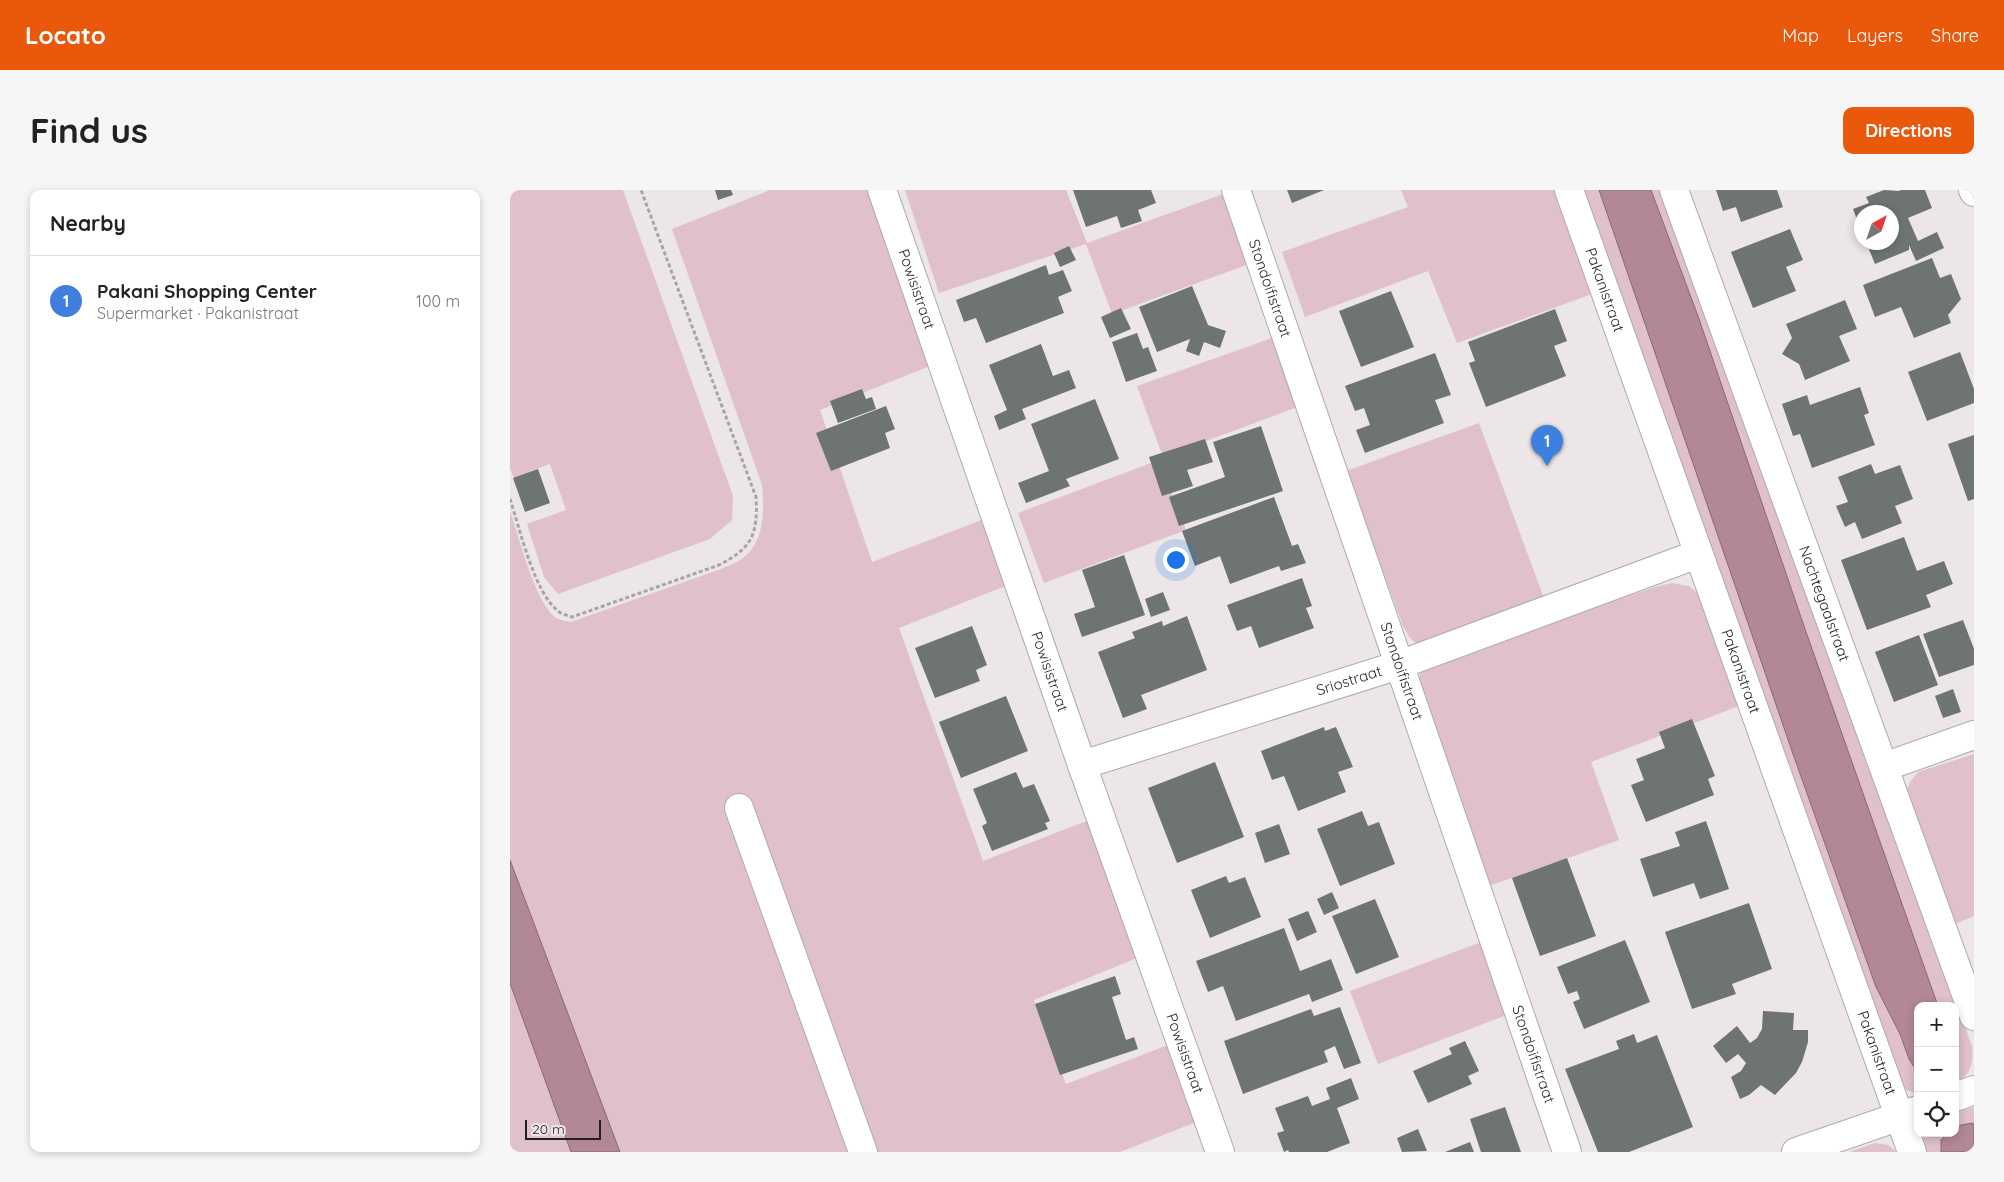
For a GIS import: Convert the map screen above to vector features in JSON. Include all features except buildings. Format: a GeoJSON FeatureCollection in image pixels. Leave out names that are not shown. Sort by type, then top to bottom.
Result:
{"type":"FeatureCollection","features":[{"type":"Feature","properties":{"kind":"street","name":"Powisistraat"},"geometry":{"type":"LineString","coordinates":[[882,190],[1082,765],[1220,1152]]}},
{"type":"Feature","properties":{"kind":"street","name":"Stondoifistraat"},"geometry":{"type":"LineString","coordinates":[[1236,190],[1567,1152]]}},
{"type":"Feature","properties":{"kind":"street","name":"Pakanistraat"},"geometry":{"type":"LineString","coordinates":[[1569,190],[1698,554],[1909,1113],[1912,1152]]}},
{"type":"Feature","properties":{"kind":"street","name":"Nachtegaalstraat"},"geometry":{"type":"LineString","coordinates":[[1674,190],[1974,1016]]}},
{"type":"Feature","properties":{"kind":"street","name":"Sriostraat"},"geometry":{"type":"LineString","coordinates":[[1082,765],[1399,665],[1698,554]]}},
{"type":"Feature","properties":{"kind":"street"},"geometry":{"type":"LineString","coordinates":[[1884,766],[1974,735]]}},
{"type":"Feature","properties":{"kind":"street"},"geometry":{"type":"LineString","coordinates":[[738,808],[863,1152]]}},
{"type":"Feature","properties":{"kind":"street"},"geometry":{"type":"LineString","coordinates":[[1959,1095],[1974,1090]]}},
{"type":"Feature","properties":{"kind":"street"},"geometry":{"type":"LineString","coordinates":[[1796,1152],[1909,1113]]}},
{"type":"Feature","properties":{"kind":"path"},"geometry":{"type":"LineString","coordinates":[[510,499],[539,584],[547,600],[559,613],[572,616],[718,565],[737,556],[752,539],[757,517],[756,497],[641,190]]}},
{"type":"Feature","properties":{"kind":"shaded area"},"geometry":{"type":"Polygon","coordinates":[[[510,190],[623,190],[733,496],[732,520],[710,539],[558,594],[544,577],[527,524],[566,510],[550,464],[514,478],[510,468],[510,190]]]}},
{"type":"Feature","properties":{"kind":"shaded area"},"geometry":{"type":"Polygon","coordinates":[[[770,190],[877,190],[935,364],[820,410],[872,562],[987,518],[1013,583],[899,628],[983,861],[1097,817],[1147,954],[1034,1000],[1066,1084],[1176,1042],[1204,1119],[1120,1152],[620,1152],[510,860],[510,511],[528,568],[541,598],[548,610],[556,618],[571,622],[721,569],[743,558],[750,551],[756,543],[762,524],[762,485],[672,229],[770,190]]]}},
{"type":"Feature","properties":{"kind":"shaded area"},"geometry":{"type":"Polygon","coordinates":[[[905,190],[1066,190],[1087,243],[1223,194],[1249,264],[1112,314],[1086,244],[939,293],[905,190]]]}},
{"type":"Feature","properties":{"kind":"shaded area"},"geometry":{"type":"Polygon","coordinates":[[[1401,190],[1554,190],[1592,294],[1457,343],[1428,271],[1305,317],[1282,252],[1408,207],[1401,190]]]}},
{"type":"Feature","properties":{"kind":"shaded area"},"geometry":{"type":"Polygon","coordinates":[[[1577,190],[1599,190],[1793,754],[1876,987],[1914,1067],[1914,1093],[1906,1090],[1894,1077],[1577,190]]]}},
{"type":"Feature","properties":{"kind":"shaded area"},"geometry":{"type":"Polygon","coordinates":[[[1599,190],[1651,190],[1698,316],[1805,629],[1937,1002],[1914,1002],[1914,1067],[1876,987],[1793,754],[1599,190]]]}},
{"type":"Feature","properties":{"kind":"shaded area"},"geometry":{"type":"Polygon","coordinates":[[[1651,190],[1664,190],[1956,1002],[1937,1002],[1805,629],[1698,316],[1651,190]]]}},
{"type":"Feature","properties":{"kind":"shaded area"},"geometry":{"type":"Polygon","coordinates":[[[1275,337],[1300,406],[1163,457],[1137,386],[1275,337]]]}},
{"type":"Feature","properties":{"kind":"shaded area"},"geometry":{"type":"Polygon","coordinates":[[[1479,423],[1544,598],[1420,647],[1410,638],[1403,626],[1346,471],[1479,423]]]}},
{"type":"Feature","properties":{"kind":"shaded area"},"geometry":{"type":"Polygon","coordinates":[[[1159,460],[1186,530],[1044,583],[1018,513],[1159,460]]]}},
{"type":"Feature","properties":{"kind":"shaded area"},"geometry":{"type":"Polygon","coordinates":[[[1672,583],[1689,586],[1701,596],[1739,706],[1591,762],[1619,840],[1489,886],[1418,681],[1421,671],[1431,663],[1655,587],[1672,583]]]}},
{"type":"Feature","properties":{"kind":"shaded area"},"geometry":{"type":"Polygon","coordinates":[[[1974,754],[1974,916],[1950,926],[1905,795],[1910,782],[1918,772],[1974,754]]]}},
{"type":"Feature","properties":{"kind":"shaded area"},"geometry":{"type":"Polygon","coordinates":[[[510,860],[620,1152],[571,1152],[510,983],[510,860]]]}},
{"type":"Feature","properties":{"kind":"shaded area"},"geometry":{"type":"Polygon","coordinates":[[[1484,941],[1512,1013],[1378,1064],[1350,991],[1484,941]]]}},
{"type":"Feature","properties":{"kind":"shaded area"},"geometry":{"type":"Polygon","coordinates":[[[510,983],[571,1152],[510,1152],[510,983]]]}},
{"type":"Feature","properties":{"kind":"shaded area"},"geometry":{"type":"Polygon","coordinates":[[[1959,1009],[1972,1046],[1970,1069],[1960,1081],[1959,1009]]]}},
{"type":"Feature","properties":{"kind":"shaded area"},"geometry":{"type":"Polygon","coordinates":[[[1974,1107],[1974,1124],[1959,1126],[1959,1111],[1974,1107]]]}},
{"type":"Feature","properties":{"kind":"shaded area"},"geometry":{"type":"Polygon","coordinates":[[[1974,1124],[1974,1152],[1941,1152],[1941,1140],[1944,1137],[1959,1137],[1959,1126],[1974,1124]]]}},
{"type":"Feature","properties":{"kind":"shaded area"},"geometry":{"type":"Polygon","coordinates":[[[1919,1137],[1944,1137],[1941,1140],[1941,1152],[1919,1152],[1919,1137]]]}},
{"type":"Feature","properties":{"kind":"shaded area"},"geometry":{"type":"Polygon","coordinates":[[[1875,1143],[1888,1145],[1897,1152],[1849,1152],[1875,1143]]]}},
{"type":"Feature","properties":{"kind":"place","name":"Pakani Shopping Center"},"geometry":{"type":"Point","coordinates":[1547,466]}}]}
